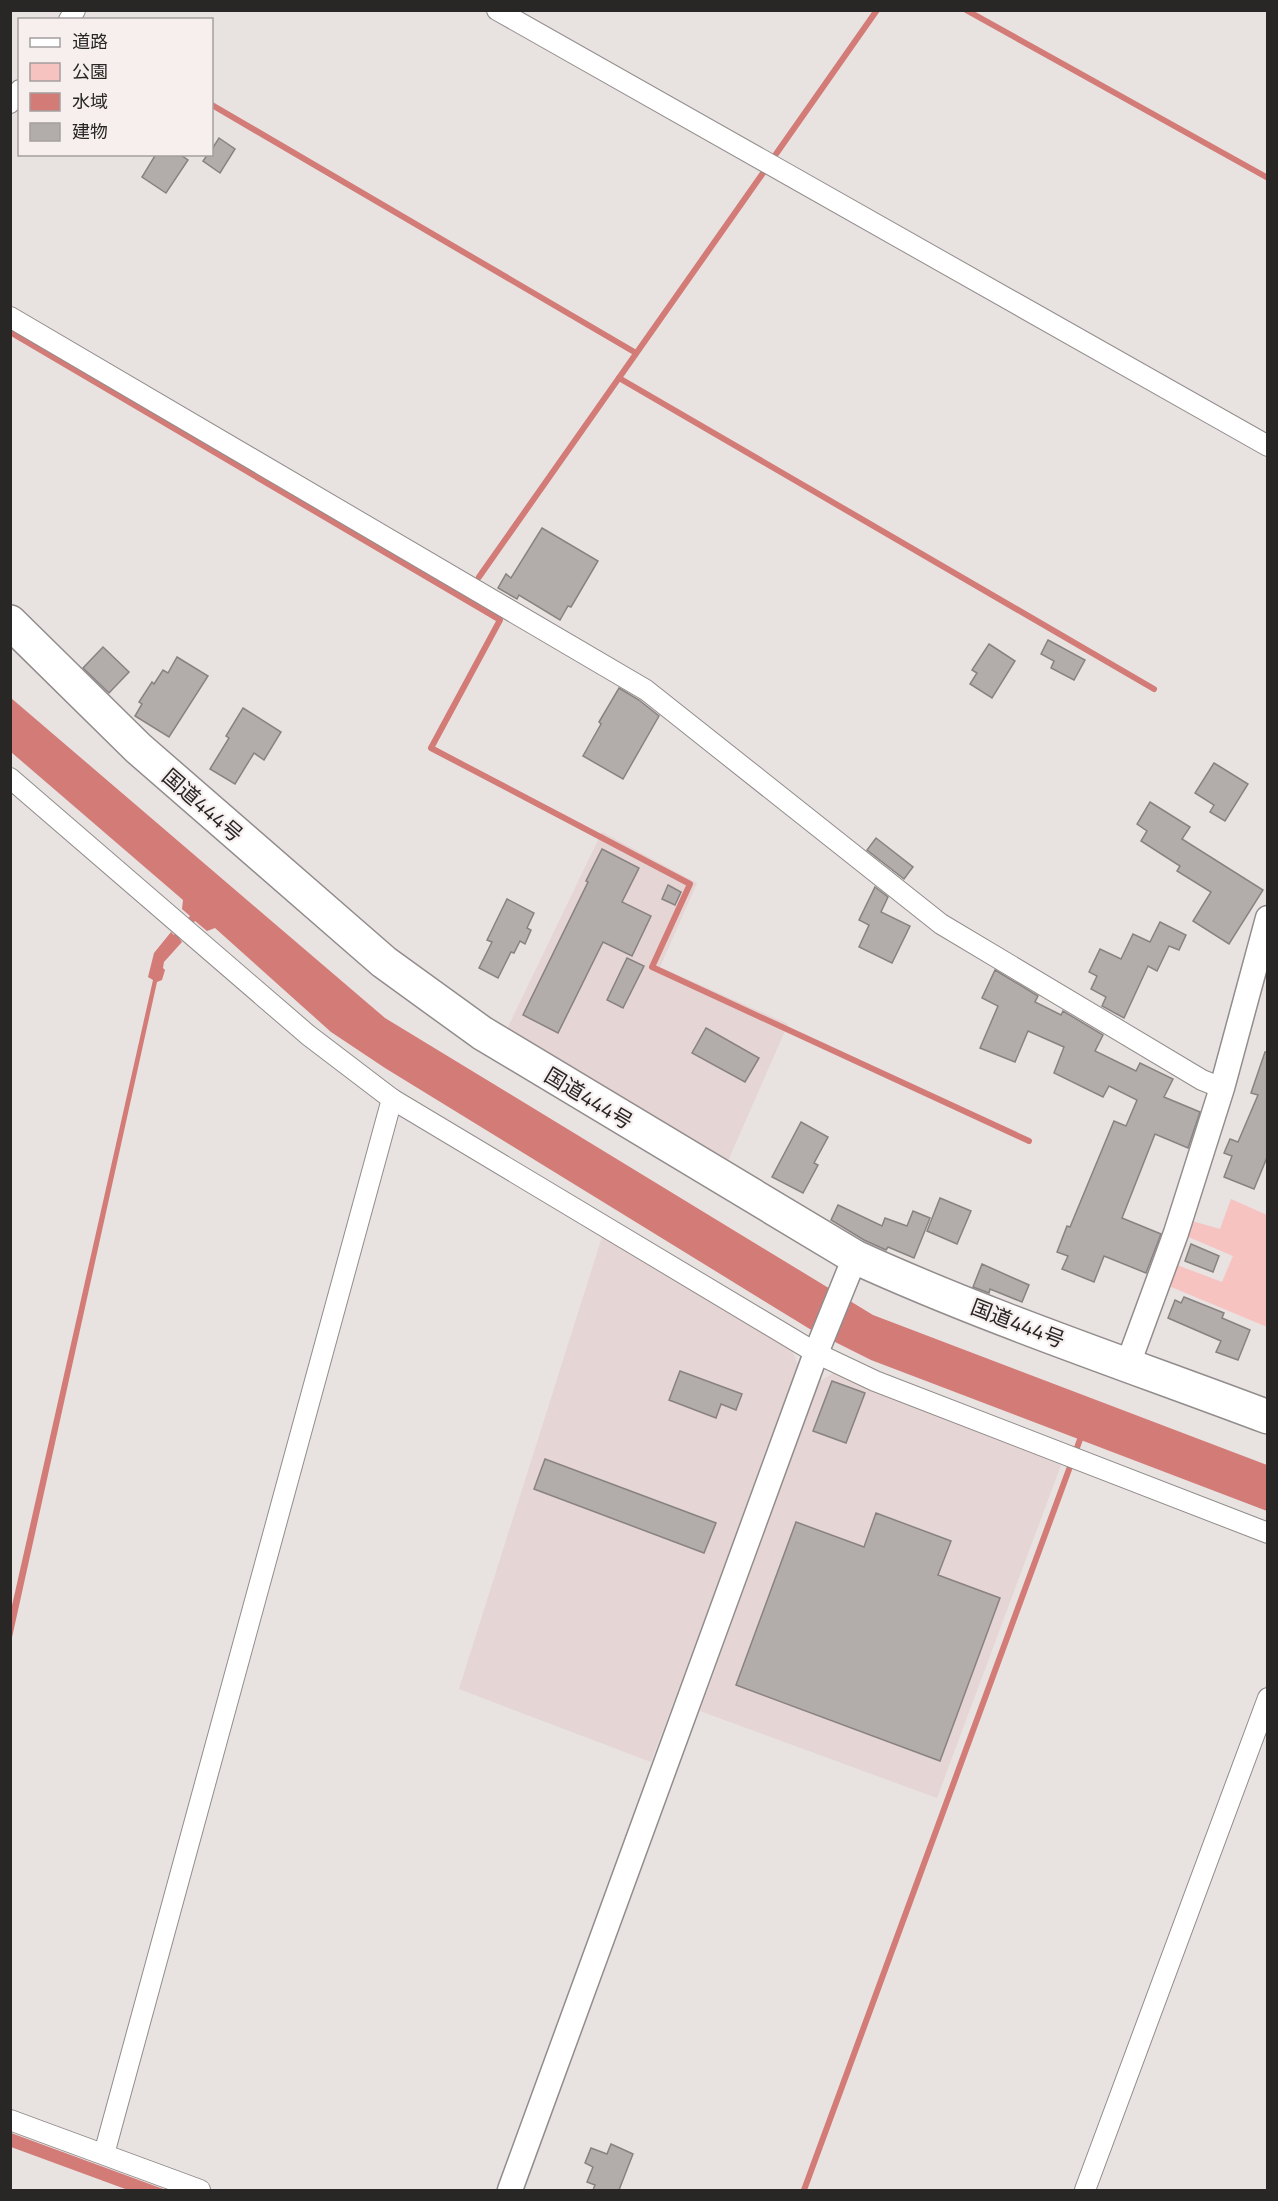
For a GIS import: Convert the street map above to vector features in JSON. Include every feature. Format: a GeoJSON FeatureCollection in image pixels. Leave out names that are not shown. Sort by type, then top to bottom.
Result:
{"type":"FeatureCollection","features":[{"type":"Feature","properties":{"kind":"highway","name":"国道444号"},"geometry":{"type":"LineString","coordinates":[[13,631],[138,748],[384,962],[482,1033],[849,1271],[901,1278],[1268,1417]]}},
{"type":"Feature","properties":{"kind":"street"},"geometry":{"type":"LineString","coordinates":[[497,10],[1268,446]]}},
{"type":"Feature","properties":{"kind":"street"},"geometry":{"type":"LineString","coordinates":[[10,317],[646,690],[941,924],[1202,1080],[1222,1088]]}},
{"type":"Feature","properties":{"kind":"street"},"geometry":{"type":"LineString","coordinates":[[10,778],[308,1035],[392,1099],[875,1381],[1268,1533]]}},
{"type":"Feature","properties":{"kind":"street"},"geometry":{"type":"LineString","coordinates":[[1128,1364],[1176,1233],[1222,1088],[1266,928]]}},
{"type":"Feature","properties":{"kind":"street"},"geometry":{"type":"LineString","coordinates":[[104,2154],[392,1099]]}},
{"type":"Feature","properties":{"kind":"street"},"geometry":{"type":"LineString","coordinates":[[510,2190],[817,1348],[849,1271]]}},
{"type":"Feature","properties":{"kind":"street"},"geometry":{"type":"LineString","coordinates":[[1085,2190],[1268,1698]]}},
{"type":"Feature","properties":{"kind":"street"},"geometry":{"type":"LineString","coordinates":[[10,2120],[200,2190]]}},
{"type":"Feature","properties":{"kind":"shaded area"},"geometry":{"type":"Polygon","coordinates":[[[602,832],[697,883],[660,967],[788,1024],[727,1163],[508,1027],[602,832]]]}},
{"type":"Feature","properties":{"kind":"shaded area"},"geometry":{"type":"Polygon","coordinates":[[[603,1234],[789,1343],[799,1367],[651,1762],[459,1689],[603,1234]]]}},
{"type":"Feature","properties":{"kind":"shaded area"},"geometry":{"type":"Polygon","coordinates":[[[835,1372],[1061,1465],[937,1798],[700,1711],[819,1382],[835,1372]]]}},
{"type":"Feature","properties":{"kind":"green space"},"geometry":{"type":"Polygon","coordinates":[[[1231,1199],[1267,1215],[1267,1327],[1169,1286],[1177,1265],[1222,1282],[1233,1256],[1186,1236],[1192,1221],[1220,1229],[1231,1199]]]}},
{"type":"Feature","properties":{"kind":"water"},"geometry":{"type":"Polygon","coordinates":[[[11,698],[385,1018],[873,1315],[1267,1465],[1267,1511],[871,1360],[813,1331],[385,1068],[331,1032],[215,928],[207,931],[195,921],[179,938],[182,942],[164,962],[165,970],[162,980],[157,982],[11,1642],[11,1610],[153,980],[148,977],[154,953],[171,932],[174,935],[190,916],[182,909],[183,900],[11,752],[11,698]]]}},
{"type":"Feature","properties":{"kind":"water"},"geometry":{"type":"Polygon","coordinates":[[[11,2133],[166,2190],[128,2190],[11,2147],[11,2133]]]}},
{"type":"Feature","properties":{"kind":"building"},"geometry":{"type":"Polygon","coordinates":[[[219,138],[235,149],[220,173],[203,161],[207,156],[213,156],[213,147],[219,138]]]}},
{"type":"Feature","properties":{"kind":"building"},"geometry":{"type":"Polygon","coordinates":[[[155,156],[182,156],[188,160],[166,193],[142,177],[155,156]]]}},
{"type":"Feature","properties":{"kind":"building"},"geometry":{"type":"Polygon","coordinates":[[[542,528],[598,561],[571,607],[568,606],[560,620],[519,595],[517,599],[498,588],[506,574],[511,578],[542,528]]]}},
{"type":"Feature","properties":{"kind":"building"},"geometry":{"type":"Polygon","coordinates":[[[1048,640],[1085,660],[1074,680],[1051,668],[1054,661],[1041,654],[1048,640]]]}},
{"type":"Feature","properties":{"kind":"building"},"geometry":{"type":"Polygon","coordinates":[[[989,644],[1015,661],[992,698],[970,684],[977,673],[972,670],[989,644]]]}},
{"type":"Feature","properties":{"kind":"building"},"geometry":{"type":"Polygon","coordinates":[[[103,647],[129,672],[109,693],[83,668],[103,647]]]}},
{"type":"Feature","properties":{"kind":"building"},"geometry":{"type":"Polygon","coordinates":[[[177,657],[208,676],[169,737],[135,716],[142,704],[139,702],[152,682],[154,684],[163,670],[168,673],[177,657]]]}},
{"type":"Feature","properties":{"kind":"building"},"geometry":{"type":"Polygon","coordinates":[[[619,688],[659,716],[623,779],[583,756],[619,688]]]}},
{"type":"Feature","properties":{"kind":"building"},"geometry":{"type":"Polygon","coordinates":[[[243,708],[281,732],[264,760],[254,753],[235,784],[210,769],[229,738],[226,736],[243,708]]]}},
{"type":"Feature","properties":{"kind":"building"},"geometry":{"type":"Polygon","coordinates":[[[1214,763],[1248,784],[1225,821],[1210,812],[1214,805],[1195,793],[1214,763]]]}},
{"type":"Feature","properties":{"kind":"building"},"geometry":{"type":"Polygon","coordinates":[[[1150,802],[1190,827],[1182,839],[1263,890],[1229,944],[1193,921],[1211,892],[1177,871],[1180,866],[1141,841],[1147,831],[1137,824],[1150,802]]]}},
{"type":"Feature","properties":{"kind":"building"},"geometry":{"type":"Polygon","coordinates":[[[876,838],[913,867],[904,879],[867,850],[876,838]]]}},
{"type":"Feature","properties":{"kind":"building"},"geometry":{"type":"Polygon","coordinates":[[[602,849],[639,868],[622,902],[651,916],[632,956],[603,942],[558,1033],[523,1015],[602,849]]]}},
{"type":"Feature","properties":{"kind":"building"},"geometry":{"type":"Polygon","coordinates":[[[668,885],[681,892],[675,905],[662,899],[668,885]]]}},
{"type":"Feature","properties":{"kind":"building"},"geometry":{"type":"Polygon","coordinates":[[[875,887],[888,897],[881,912],[910,926],[892,963],[859,947],[869,925],[859,920],[875,887]]]}},
{"type":"Feature","properties":{"kind":"building"},"geometry":{"type":"Polygon","coordinates":[[[507,899],[534,913],[527,928],[531,930],[525,944],[520,941],[514,953],[511,952],[498,978],[479,968],[492,942],[487,940],[507,899]]]}},
{"type":"Feature","properties":{"kind":"building"},"geometry":{"type":"Polygon","coordinates":[[[1160,922],[1186,935],[1179,950],[1169,946],[1157,971],[1148,966],[1124,1018],[1102,1006],[1106,997],[1091,989],[1097,976],[1089,972],[1100,949],[1121,959],[1133,934],[1150,942],[1160,922]]]}},
{"type":"Feature","properties":{"kind":"building"},"geometry":{"type":"Polygon","coordinates":[[[627,958],[644,966],[623,1008],[607,1000],[627,958]]]}},
{"type":"Feature","properties":{"kind":"building"},"geometry":{"type":"Polygon","coordinates":[[[995,970],[1038,996],[1035,1002],[1061,1015],[1063,1011],[1103,1035],[1095,1051],[1136,1071],[1140,1063],[1173,1079],[1164,1097],[1200,1112],[1188,1148],[1155,1134],[1122,1218],[1161,1234],[1146,1273],[1104,1256],[1094,1282],[1062,1269],[1068,1256],[1057,1252],[1067,1226],[1070,1227],[1114,1121],[1126,1126],[1137,1100],[1109,1086],[1103,1097],[1054,1073],[1064,1047],[1028,1031],[1015,1062],[980,1048],[998,1006],[982,998],[995,970]]]}},
{"type":"Feature","properties":{"kind":"building"},"geometry":{"type":"Polygon","coordinates":[[[706,1028],[759,1058],[745,1082],[692,1053],[706,1028]]]}},
{"type":"Feature","properties":{"kind":"building"},"geometry":{"type":"Polygon","coordinates":[[[1265,1052],[1268,1052],[1268,1155],[1254,1189],[1224,1177],[1232,1156],[1224,1153],[1230,1139],[1238,1142],[1258,1095],[1251,1093],[1265,1052]]]}},
{"type":"Feature","properties":{"kind":"building"},"geometry":{"type":"Polygon","coordinates":[[[801,1122],[828,1137],[814,1163],[818,1165],[803,1193],[772,1177],[801,1122]]]}},
{"type":"Feature","properties":{"kind":"building"},"geometry":{"type":"Polygon","coordinates":[[[940,1198],[971,1211],[957,1244],[927,1231],[940,1198]]]}},
{"type":"Feature","properties":{"kind":"building"},"geometry":{"type":"Polygon","coordinates":[[[838,1205],[882,1226],[885,1218],[907,1226],[913,1211],[930,1218],[914,1258],[888,1247],[886,1250],[864,1240],[831,1220],[838,1205]]]}},
{"type":"Feature","properties":{"kind":"building"},"geometry":{"type":"Polygon","coordinates":[[[1191,1244],[1219,1256],[1213,1272],[1185,1261],[1191,1244]]]}},
{"type":"Feature","properties":{"kind":"building"},"geometry":{"type":"Polygon","coordinates":[[[982,1264],[1029,1285],[1022,1302],[990,1289],[989,1293],[973,1287],[982,1264]]]}},
{"type":"Feature","properties":{"kind":"building"},"geometry":{"type":"Polygon","coordinates":[[[1184,1297],[1224,1313],[1222,1318],[1250,1330],[1238,1360],[1216,1352],[1221,1341],[1168,1318],[1175,1300],[1181,1303],[1184,1297]]]}},
{"type":"Feature","properties":{"kind":"building"},"geometry":{"type":"Polygon","coordinates":[[[680,1371],[742,1394],[736,1410],[721,1404],[716,1418],[669,1400],[680,1371]]]}},
{"type":"Feature","properties":{"kind":"building"},"geometry":{"type":"Polygon","coordinates":[[[832,1381],[865,1393],[846,1443],[813,1431],[832,1381]]]}},
{"type":"Feature","properties":{"kind":"building"},"geometry":{"type":"Polygon","coordinates":[[[545,1459],[716,1523],[704,1553],[534,1489],[545,1459]]]}},
{"type":"Feature","properties":{"kind":"building"},"geometry":{"type":"Polygon","coordinates":[[[876,1513],[951,1541],[938,1575],[1000,1598],[940,1761],[736,1685],[796,1522],[864,1547],[876,1513]]]}},
{"type":"Feature","properties":{"kind":"building"},"geometry":{"type":"Polygon","coordinates":[[[611,2144],[633,2154],[619,2190],[593,2190],[595,2185],[587,2182],[593,2167],[585,2163],[591,2148],[607,2154],[611,2144]]]}},
{"type":"Feature","properties":{"kind":"waterway"},"geometry":{"type":"LineString","coordinates":[[776,154],[877,10]]}},
{"type":"Feature","properties":{"kind":"waterway"},"geometry":{"type":"LineString","coordinates":[[966,10],[1268,178]]}},
{"type":"Feature","properties":{"kind":"waterway"},"geometry":{"type":"LineString","coordinates":[[213,106],[636,353]]}},
{"type":"Feature","properties":{"kind":"waterway"},"geometry":{"type":"LineString","coordinates":[[479,577],[763,173]]}},
{"type":"Feature","properties":{"kind":"waterway"},"geometry":{"type":"LineString","coordinates":[[10,332],[500,620],[431,748],[690,884],[652,967],[1029,1141]]}},
{"type":"Feature","properties":{"kind":"waterway"},"geometry":{"type":"LineString","coordinates":[[619,378],[1154,689]]}},
{"type":"Feature","properties":{"kind":"waterway"},"geometry":{"type":"LineString","coordinates":[[804,2190],[1082,1434]]}}]}
